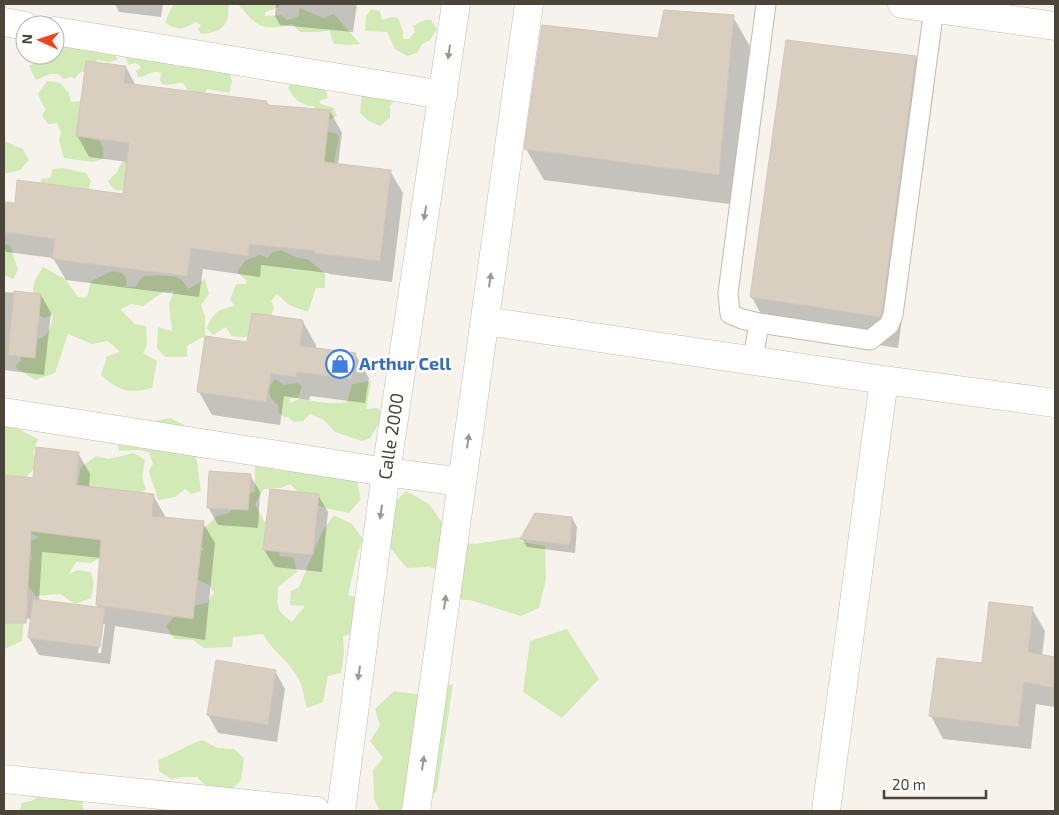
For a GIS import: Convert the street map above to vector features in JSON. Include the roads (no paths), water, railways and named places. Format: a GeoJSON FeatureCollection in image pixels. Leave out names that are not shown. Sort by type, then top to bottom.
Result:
{"type":"FeatureCollection","features":[{"type":"Feature","properties":{"kind":"street","name":"Calle 2000"},"geometry":{"type":"LineString","coordinates":[[341,811],[386,472],[456,4]]}},
{"type":"Feature","properties":{"kind":"street"},"geometry":{"type":"LineString","coordinates":[[416,811],[529,4]]}},
{"type":"Feature","properties":{"kind":"street"},"geometry":{"type":"LineString","coordinates":[[902,4],[1055,26]]}},
{"type":"Feature","properties":{"kind":"street"},"geometry":{"type":"LineString","coordinates":[[65,33],[443,96]]}},
{"type":"Feature","properties":{"kind":"street"},"geometry":{"type":"LineString","coordinates":[[485,321],[884,380],[1055,403]]}},
{"type":"Feature","properties":{"kind":"street"},"geometry":{"type":"LineString","coordinates":[[826,811],[884,380]]}},
{"type":"Feature","properties":{"kind":"street"},"geometry":{"type":"LineString","coordinates":[[4,412],[386,472],[462,482]]}},
{"type":"Feature","properties":{"kind":"street"},"geometry":{"type":"LineString","coordinates":[[4,779],[316,811]]}},
{"type":"Feature","properties":{"kind":"lane"},"geometry":{"type":"LineString","coordinates":[[766,4],[728,293],[730,314],[759,323],[870,340],[889,325],[893,315],[934,8]]}},
{"type":"Feature","properties":{"kind":"lane"},"geometry":{"type":"LineString","coordinates":[[754,360],[759,323]]}},
{"type":"Feature","properties":{"kind":"place","name":"Arthur Cell"},"geometry":{"type":"Point","coordinates":[340,364]}}]}
